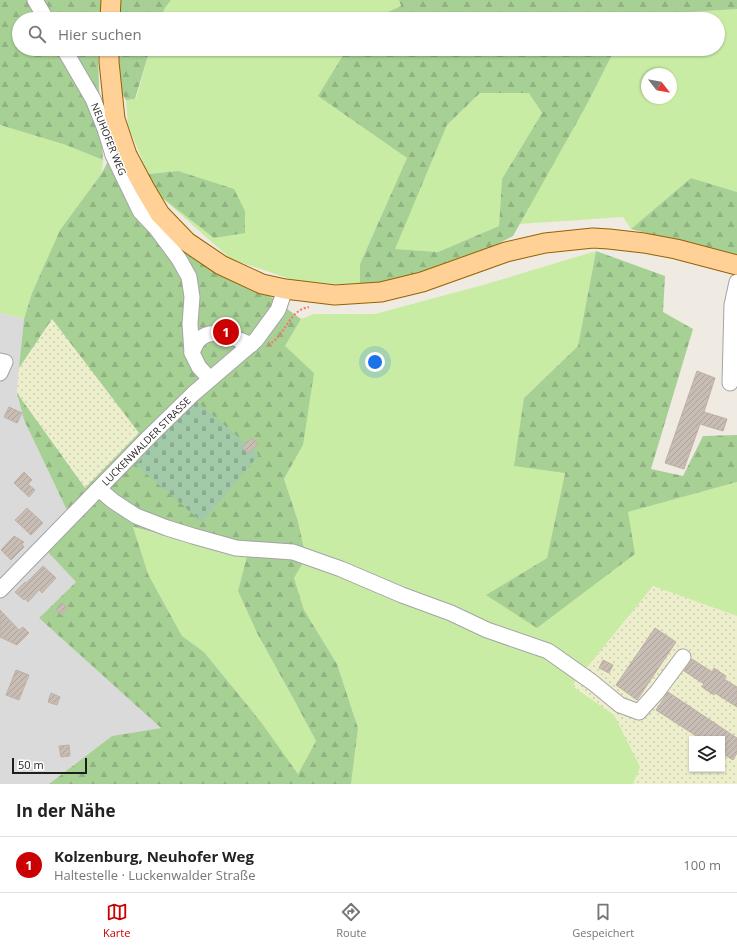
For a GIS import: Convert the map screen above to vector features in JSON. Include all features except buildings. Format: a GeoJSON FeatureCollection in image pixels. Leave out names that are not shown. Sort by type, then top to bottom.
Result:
{"type":"FeatureCollection","features":[{"type":"Feature","properties":{"kind":"main road"},"geometry":{"type":"LineString","coordinates":[[110,12],[111,0]]}},
{"type":"Feature","properties":{"kind":"main road"},"geometry":{"type":"LineString","coordinates":[[109,56],[115,119],[127,155],[160,214],[187,242],[221,265],[262,284],[285,289],[335,295],[382,292],[422,282],[506,252],[546,243],[601,238],[644,243],[676,249],[737,266]]}},
{"type":"Feature","properties":{"kind":"street"},"geometry":{"type":"LineString","coordinates":[[35,0],[42,12]]}},
{"type":"Feature","properties":{"kind":"street","name":"NEUHOFER WEG"},"geometry":{"type":"LineString","coordinates":[[68,56],[93,99],[105,129],[113,155],[140,211],[156,228],[179,259],[189,278],[192,297],[190,324],[192,353],[199,367],[210,379]]}},
{"type":"Feature","properties":{"kind":"street"},"geometry":{"type":"LineString","coordinates":[[730,383],[732,305],[737,282]]}},
{"type":"Feature","properties":{"kind":"street","name":"LUCKENWALDER STRASSE"},"geometry":{"type":"LineString","coordinates":[[0,590],[149,437],[210,379],[256,340],[278,310],[285,289]]}},
{"type":"Feature","properties":{"kind":"street"},"geometry":{"type":"LineString","coordinates":[[192,353],[196,343],[206,334],[218,334],[236,338],[251,345]]}},
{"type":"Feature","properties":{"kind":"street"},"geometry":{"type":"LineString","coordinates":[[99,489],[113,501],[136,516],[167,528],[236,548],[293,552],[341,569],[402,595],[451,613],[487,630],[548,651],[592,682],[620,705],[638,712],[657,692],[683,657]]}},
{"type":"Feature","properties":{"kind":"shaded area"},"geometry":{"type":"Polygon","coordinates":[[[0,313],[24,319],[17,393],[24,420],[74,525],[76,582],[39,618],[161,728],[112,736],[49,784],[0,784],[0,313]]]}},
{"type":"Feature","properties":{"kind":"green space"},"geometry":{"type":"Polygon","coordinates":[[[0,0],[171,0],[163,12],[12,12],[12,56],[98,56],[103,160],[66,145],[0,125],[0,0]]]}},
{"type":"Feature","properties":{"kind":"green space"},"geometry":{"type":"Polygon","coordinates":[[[171,0],[399,0],[401,6],[388,12],[163,12],[171,0]]]}},
{"type":"Feature","properties":{"kind":"green space"},"geometry":{"type":"Polygon","coordinates":[[[399,0],[737,0],[737,9],[692,12],[388,12],[401,6],[399,0]]]}},
{"type":"Feature","properties":{"kind":"green space"},"geometry":{"type":"Polygon","coordinates":[[[737,9],[737,192],[691,178],[631,229],[623,217],[519,224],[586,106],[611,56],[725,56],[725,12],[692,12],[737,9]]]}},
{"type":"Feature","properties":{"kind":"green space"},"geometry":{"type":"Polygon","coordinates":[[[99,56],[148,56],[135,99],[126,100],[99,56]]]}},
{"type":"Feature","properties":{"kind":"green space"},"geometry":{"type":"Polygon","coordinates":[[[148,56],[343,56],[319,96],[407,158],[360,264],[360,286],[293,280],[231,259],[160,196],[178,171],[148,174],[128,125],[126,100],[136,99],[148,56]]]}},
{"type":"Feature","properties":{"kind":"green space"},"geometry":{"type":"Polygon","coordinates":[[[343,56],[611,56],[586,106],[513,236],[471,258],[396,282],[360,286],[360,264],[407,158],[318,96],[343,56]],[[480,93],[447,125],[395,249],[438,252],[499,226],[502,179],[542,113],[529,93],[480,93]]]}},
{"type":"Feature","properties":{"kind":"green space"},"geometry":{"type":"Polygon","coordinates":[[[480,93],[530,93],[542,113],[502,179],[499,226],[438,252],[394,249],[447,125],[480,93]]]}},
{"type":"Feature","properties":{"kind":"green space"},"geometry":{"type":"Polygon","coordinates":[[[0,125],[66,145],[103,160],[102,173],[60,230],[32,293],[24,319],[0,313],[0,125]]]}},
{"type":"Feature","properties":{"kind":"green space"},"geometry":{"type":"Polygon","coordinates":[[[108,161],[121,170],[132,199],[301,319],[285,346],[314,373],[303,445],[284,479],[298,521],[306,558],[294,578],[304,610],[337,664],[358,728],[351,784],[49,784],[112,736],[161,728],[39,618],[76,582],[48,552],[74,525],[24,420],[17,393],[85,488],[139,433],[52,319],[19,368],[24,319],[32,293],[60,230],[102,173],[108,161]],[[133,527],[148,574],[182,636],[204,652],[261,722],[298,774],[316,741],[257,633],[238,591],[247,556],[133,527]]]}},
{"type":"Feature","properties":{"kind":"green space"},"geometry":{"type":"Polygon","coordinates":[[[178,171],[234,189],[245,211],[245,233],[214,238],[160,196],[148,174],[178,171]]]}},
{"type":"Feature","properties":{"kind":"green space"},"geometry":{"type":"Polygon","coordinates":[[[691,178],[737,192],[737,255],[695,246],[631,229],[691,178]]]}},
{"type":"Feature","properties":{"kind":"green space"},"geometry":{"type":"Polygon","coordinates":[[[596,251],[578,346],[524,398],[565,473],[547,558],[487,595],[627,512],[737,482],[737,616],[653,586],[572,686],[614,715],[640,767],[633,784],[351,784],[358,728],[337,664],[304,610],[294,578],[306,558],[298,521],[284,479],[303,445],[285,346],[301,319],[314,314],[375,314],[483,285],[596,251]]]}},
{"type":"Feature","properties":{"kind":"green space"},"geometry":{"type":"Polygon","coordinates":[[[596,251],[665,276],[663,312],[693,329],[651,469],[683,476],[703,436],[737,435],[737,482],[628,512],[635,554],[537,628],[486,595],[547,558],[565,473],[514,466],[524,398],[578,346],[596,251]]]}},
{"type":"Feature","properties":{"kind":"green space"},"geometry":{"type":"Polygon","coordinates":[[[51,318],[140,433],[85,488],[17,393],[19,368],[51,318]]]}},
{"type":"Feature","properties":{"kind":"green space"},"geometry":{"type":"Polygon","coordinates":[[[193,398],[259,455],[202,522],[136,465],[193,398]]]}},
{"type":"Feature","properties":{"kind":"green space"},"geometry":{"type":"Polygon","coordinates":[[[132,527],[247,556],[238,591],[257,633],[316,741],[298,774],[261,722],[204,652],[182,636],[148,574],[132,527]]]}},
{"type":"Feature","properties":{"kind":"green space"},"geometry":{"type":"Polygon","coordinates":[[[653,586],[737,616],[737,784],[633,784],[640,767],[572,686],[653,586]]]}},
{"type":"Feature","properties":{"kind":"place","name":"Kolzenburg, Neuhofer Weg"},"geometry":{"type":"Point","coordinates":[226,332]}}]}
